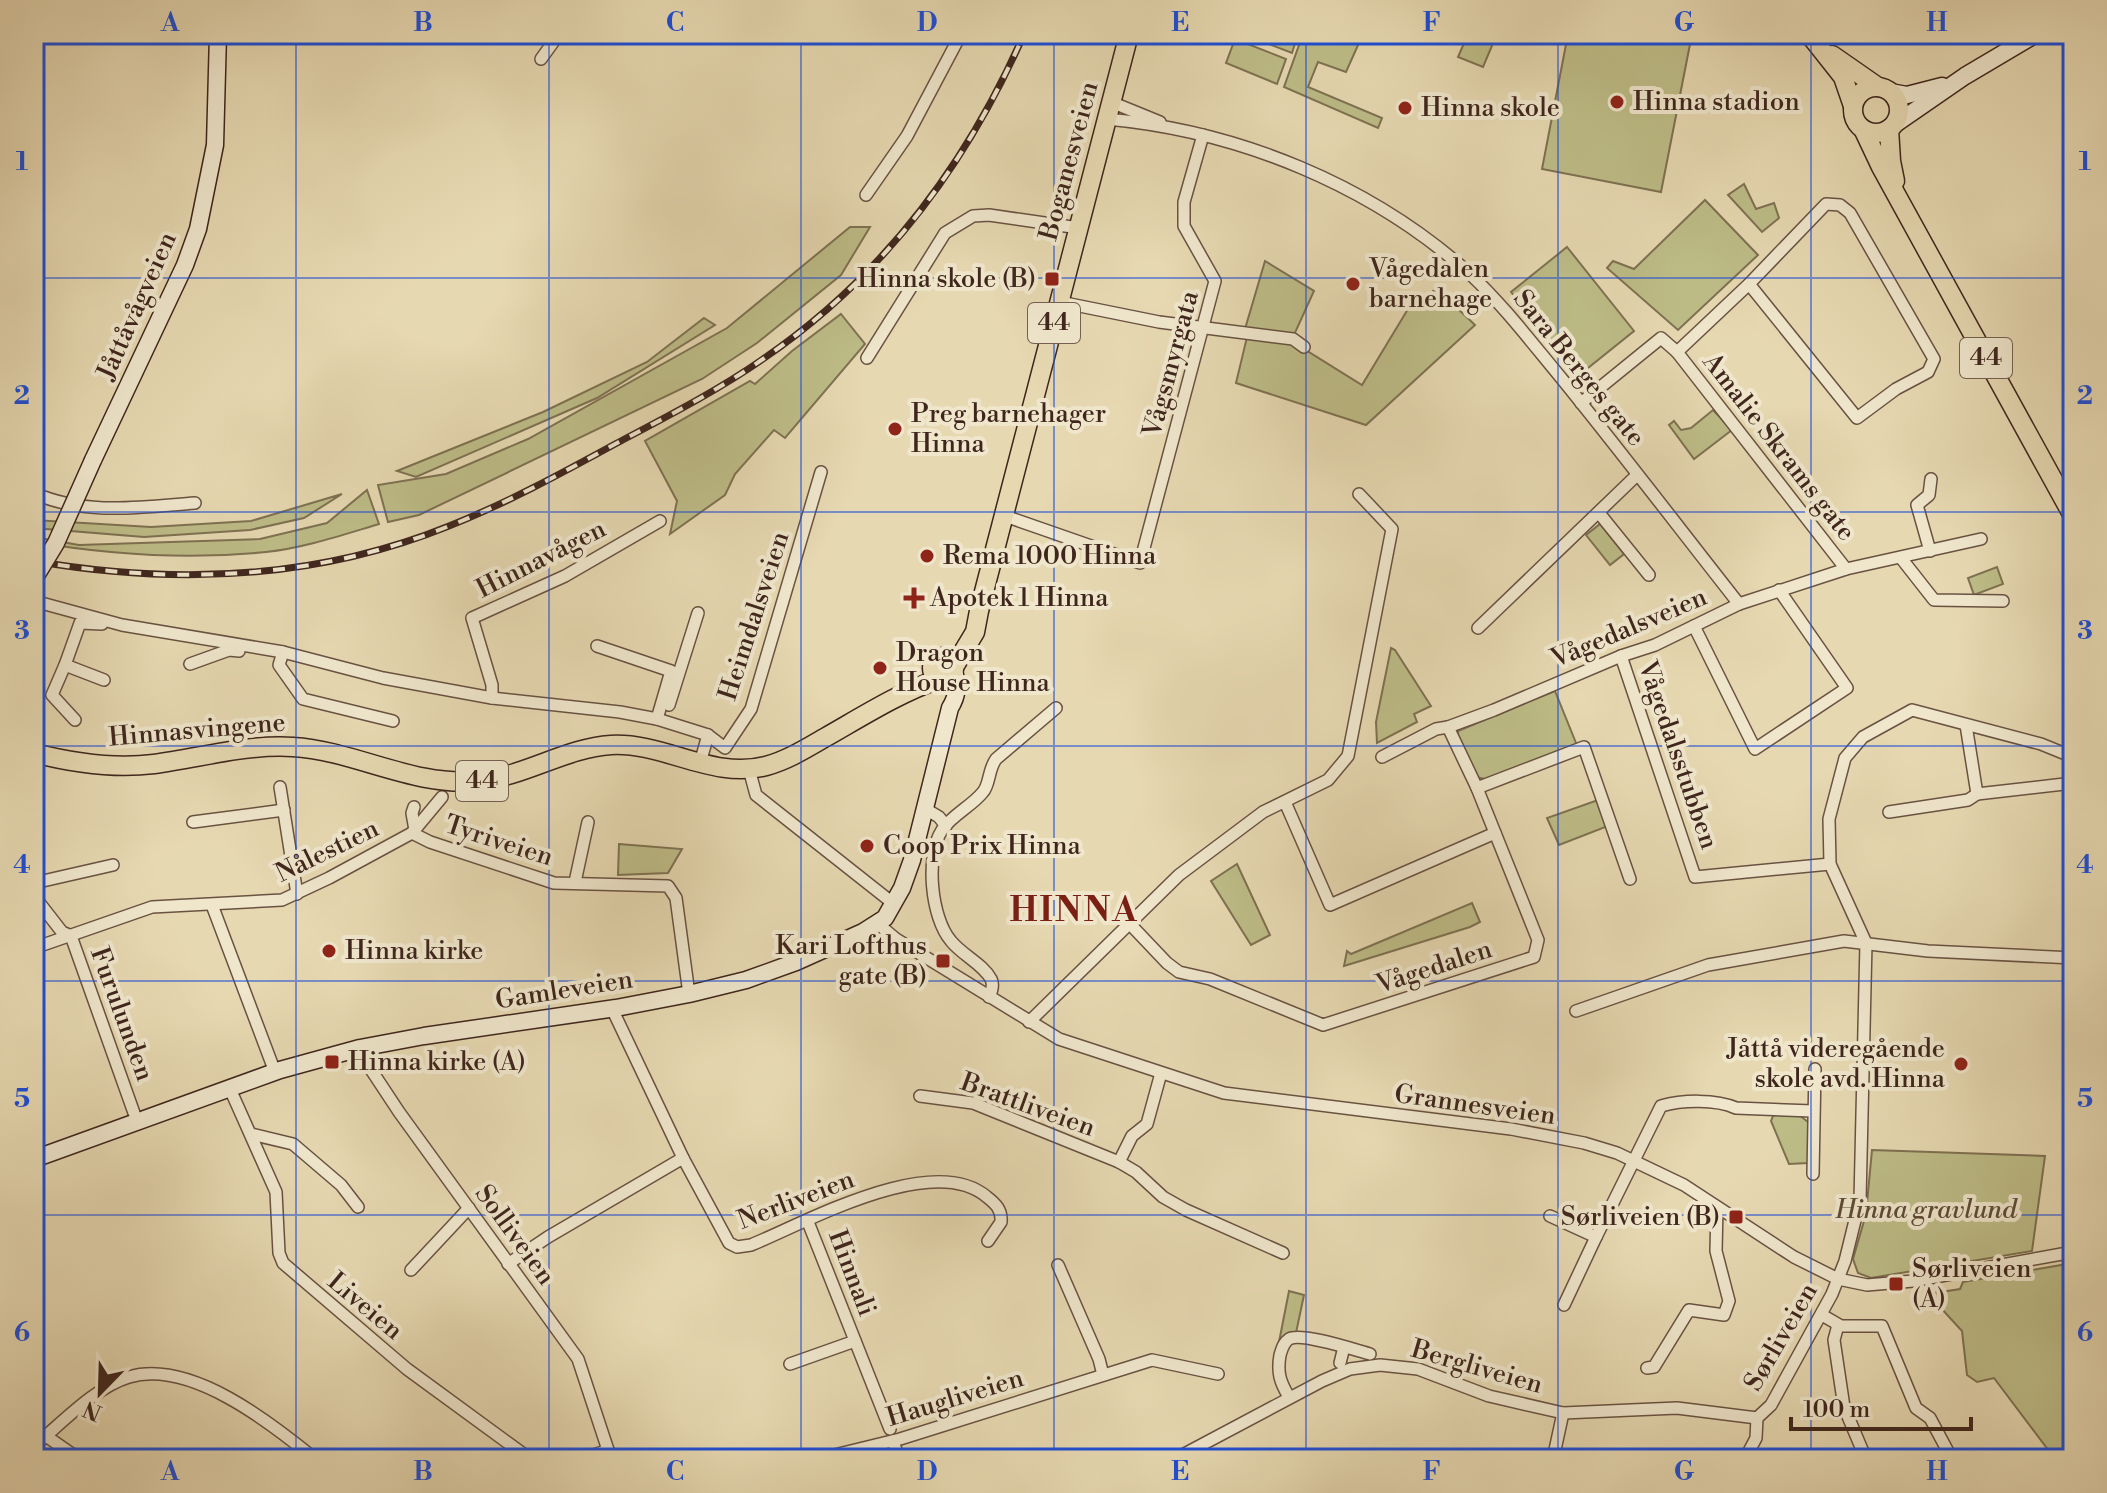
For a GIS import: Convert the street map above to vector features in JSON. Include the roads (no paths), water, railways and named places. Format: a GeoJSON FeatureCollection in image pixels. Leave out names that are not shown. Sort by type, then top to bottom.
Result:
{"type":"FeatureCollection","features":[{"type":"Feature","properties":{"kind":"main road","name":"Boganesveien"},"geometry":{"type":"LineString","coordinates":[[944,670],[979,611],[1129,34]]}},
{"type":"Feature","properties":{"kind":"main road","name":"44"},"geometry":{"type":"LineString","coordinates":[[1814,40],[1884,89],[1899,109],[1892,127],[1891,161],[1899,199]]}},
{"type":"Feature","properties":{"kind":"main road","name":"44"},"geometry":{"type":"LineString","coordinates":[[1814,40],[1843,77],[1855,120],[1864,131],[2073,516]]}},
{"type":"Feature","properties":{"kind":"main road"},"geometry":{"type":"LineString","coordinates":[[1853,106],[1859,94],[1884,89]]}},
{"type":"Feature","properties":{"kind":"main road"},"geometry":{"type":"LineString","coordinates":[[1864,131],[1878,134],[1892,127]]}},
{"type":"Feature","properties":{"kind":"main road","name":"Hinnasvingene"},"geometry":{"type":"LineString","coordinates":[[34,753],[94,764],[133,766],[235,751],[291,747],[345,756],[430,780],[464,782],[500,778],[582,750],[613,745],[645,749],[724,768],[749,769],[789,758],[944,670]]}},
{"type":"Feature","properties":{"kind":"main road","name":"Hinnasvingene"},"geometry":{"type":"LineString","coordinates":[[34,743],[61,758]]}},
{"type":"Feature","properties":{"kind":"street","name":"Jåttåvågveien"},"geometry":{"type":"LineString","coordinates":[[34,579],[56,543],[185,265],[198,229],[215,145],[218,34]]}},
{"type":"Feature","properties":{"kind":"street"},"geometry":{"type":"LineString","coordinates":[[541,59],[559,34]]}},
{"type":"Feature","properties":{"kind":"street"},"geometry":{"type":"LineString","coordinates":[[866,195],[907,136],[961,34]]}},
{"type":"Feature","properties":{"kind":"street"},"geometry":{"type":"LineString","coordinates":[[1892,127],[1965,76],[2036,34]]}},
{"type":"Feature","properties":{"kind":"street"},"geometry":{"type":"LineString","coordinates":[[1884,89],[1907,95],[1934,90],[1965,76]]}},
{"type":"Feature","properties":{"kind":"street","name":"Sara Berges gate"},"geometry":{"type":"LineString","coordinates":[[1109,110],[1289,162],[1380,206],[1448,255],[1486,290],[1581,403],[1739,604]]}},
{"type":"Feature","properties":{"kind":"street","name":"Vågsmyrgata"},"geometry":{"type":"LineString","coordinates":[[1005,516],[1140,563],[1215,281],[1184,226],[1184,202],[1203,135]]}},
{"type":"Feature","properties":{"kind":"street"},"geometry":{"type":"LineString","coordinates":[[1581,403],[1661,338],[1677,352],[1749,284],[1826,204],[1840,205],[1850,213],[1934,359],[1928,372],[1896,389],[1857,418],[1749,284]]}},
{"type":"Feature","properties":{"kind":"street"},"geometry":{"type":"LineString","coordinates":[[867,358],[945,233],[973,216],[989,215],[1079,228]]}},
{"type":"Feature","properties":{"kind":"street"},"geometry":{"type":"LineString","coordinates":[[1060,302],[1159,322],[1293,339],[1304,347]]}},
{"type":"Feature","properties":{"kind":"street","name":"Amalie Skrams gate"},"geometry":{"type":"LineString","coordinates":[[1677,352],[1846,569]]}},
{"type":"Feature","properties":{"kind":"street","name":"Heimdalsveien"},"geometry":{"type":"LineString","coordinates":[[708,735],[725,748],[751,709],[821,472]]}},
{"type":"Feature","properties":{"kind":"street"},"geometry":{"type":"LineString","coordinates":[[1478,628],[1637,475]]}},
{"type":"Feature","properties":{"kind":"street"},"geometry":{"type":"LineString","coordinates":[[1930,551],[1917,505],[1929,495],[1931,479]]}},
{"type":"Feature","properties":{"kind":"street"},"geometry":{"type":"LineString","coordinates":[[34,493],[87,508],[195,503]]}},
{"type":"Feature","properties":{"kind":"street"},"geometry":{"type":"LineString","coordinates":[[1029,1022],[1129,923],[1206,853],[1263,812],[1328,780],[1348,756],[1392,529],[1359,494]]}},
{"type":"Feature","properties":{"kind":"street"},"geometry":{"type":"LineString","coordinates":[[1599,513],[1649,575]]}},
{"type":"Feature","properties":{"kind":"street","name":"Hinnavågen"},"geometry":{"type":"LineString","coordinates":[[492,698],[492,685],[472,618],[565,576],[660,521]]}},
{"type":"Feature","properties":{"kind":"street","name":"Vågedalsveien"},"geometry":{"type":"LineString","coordinates":[[1382,757],[1436,729],[1448,727],[1655,645],[1739,604],[1846,569],[1981,539]]}},
{"type":"Feature","properties":{"kind":"street"},"geometry":{"type":"LineString","coordinates":[[1901,558],[1934,600],[2003,601]]}},
{"type":"Feature","properties":{"kind":"street"},"geometry":{"type":"LineString","coordinates":[[1694,626],[1755,749],[1847,688],[1779,590]]}},
{"type":"Feature","properties":{"kind":"street"},"geometry":{"type":"LineString","coordinates":[[34,601],[122,625],[283,652],[383,678],[492,698],[620,712],[660,720],[708,735],[700,763]]}},
{"type":"Feature","properties":{"kind":"street"},"geometry":{"type":"LineString","coordinates":[[660,720],[698,613]]}},
{"type":"Feature","properties":{"kind":"street"},"geometry":{"type":"LineString","coordinates":[[75,720],[52,695],[80,623],[122,625]]}},
{"type":"Feature","properties":{"kind":"street"},"geometry":{"type":"LineString","coordinates":[[597,646],[671,671],[660,720]]}},
{"type":"Feature","properties":{"kind":"street"},"geometry":{"type":"LineString","coordinates":[[190,664],[229,650],[273,655],[283,652]]}},
{"type":"Feature","properties":{"kind":"street"},"geometry":{"type":"LineString","coordinates":[[283,652],[279,665],[303,699],[393,721]]}},
{"type":"Feature","properties":{"kind":"street","name":"Vågedalsstubben"},"geometry":{"type":"LineString","coordinates":[[1621,656],[1695,877],[1830,864]]}},
{"type":"Feature","properties":{"kind":"street"},"geometry":{"type":"LineString","coordinates":[[65,665],[104,680]]}},
{"type":"Feature","properties":{"kind":"street","name":"Gamleveien"},"geometry":{"type":"LineString","coordinates":[[34,1159],[275,1072],[360,1048],[449,1031],[616,1008],[746,980],[796,962],[877,923],[885,918],[894,904],[912,860],[950,708],[944,670]]}},
{"type":"Feature","properties":{"kind":"street"},"geometry":{"type":"LineString","coordinates":[[989,997],[991,979],[949,940],[936,910],[932,872],[937,845],[946,826],[986,790],[989,768],[996,759],[1056,708]]}},
{"type":"Feature","properties":{"kind":"street"},"geometry":{"type":"LineString","coordinates":[[1866,943],[1830,864],[1829,819],[1845,758],[1863,737],[1912,710],[2041,744],[2073,757]]}},
{"type":"Feature","properties":{"kind":"street"},"geometry":{"type":"LineString","coordinates":[[1966,725],[1977,794]]}},
{"type":"Feature","properties":{"kind":"street","name":"Vågedalen"},"geometry":{"type":"LineString","coordinates":[[1129,923],[1179,972],[1210,979],[1318,1025],[1534,957],[1538,940],[1477,788],[1448,727]]}},
{"type":"Feature","properties":{"kind":"street"},"geometry":{"type":"LineString","coordinates":[[1477,788],[1584,747],[1630,879]]}},
{"type":"Feature","properties":{"kind":"street"},"geometry":{"type":"LineString","coordinates":[[749,769],[756,795],[894,904]]}},
{"type":"Feature","properties":{"kind":"street"},"geometry":{"type":"LineString","coordinates":[[1889,812],[1968,800],[1977,794],[2073,783]]}},
{"type":"Feature","properties":{"kind":"street"},"geometry":{"type":"LineString","coordinates":[[280,787],[297,894]]}},
{"type":"Feature","properties":{"kind":"street","name":"Nålestien"},"geometry":{"type":"LineString","coordinates":[[34,948],[152,907],[212,905],[263,897],[282,900],[413,832],[442,797]]}},
{"type":"Feature","properties":{"kind":"street"},"geometry":{"type":"LineString","coordinates":[[1285,802],[1330,905],[1495,833]]}},
{"type":"Feature","properties":{"kind":"street"},"geometry":{"type":"LineString","coordinates":[[413,832],[414,807]]}},
{"type":"Feature","properties":{"kind":"street"},"geometry":{"type":"LineString","coordinates":[[924,808],[939,817],[946,826]]}},
{"type":"Feature","properties":{"kind":"street"},"geometry":{"type":"LineString","coordinates":[[193,822],[284,810]]}},
{"type":"Feature","properties":{"kind":"street","name":"Tyriveien"},"geometry":{"type":"LineString","coordinates":[[575,882],[588,822]]}},
{"type":"Feature","properties":{"kind":"street","name":"Tyriveien"},"geometry":{"type":"LineString","coordinates":[[413,832],[430,842],[554,883],[669,883],[676,898],[689,994]]}},
{"type":"Feature","properties":{"kind":"street"},"geometry":{"type":"LineString","coordinates":[[34,883],[113,865]]}},
{"type":"Feature","properties":{"kind":"street","name":"Furulunden"},"geometry":{"type":"LineString","coordinates":[[34,896],[62,932],[71,936],[134,1113]]}},
{"type":"Feature","properties":{"kind":"street"},"geometry":{"type":"LineString","coordinates":[[212,905],[275,1072]]}},
{"type":"Feature","properties":{"kind":"street","name":"Grannesveien"},"geometry":{"type":"LineString","coordinates":[[877,923],[896,939],[1029,1022],[1074,1045],[1224,1093],[1511,1129],[1584,1143],[1634,1160],[1684,1185],[1794,1257],[1838,1279],[1867,1285],[1913,1281],[2073,1252]]}},
{"type":"Feature","properties":{"kind":"street"},"geometry":{"type":"LineString","coordinates":[[1576,1011],[1708,965],[1844,941],[1928,951],[2073,958]]}},
{"type":"Feature","properties":{"kind":"street","name":"Sørliveien"},"geometry":{"type":"LineString","coordinates":[[1745,1459],[1756,1438],[1757,1418],[1771,1405],[1822,1315],[1838,1279],[1860,1200],[1866,943]]}},
{"type":"Feature","properties":{"kind":"street","name":"Nerliveien"},"geometry":{"type":"LineString","coordinates":[[616,1008],[615,1015],[683,1158],[729,1243],[737,1247],[751,1245],[872,1194],[908,1183],[951,1182],[981,1192],[999,1209],[1001,1222],[988,1241]]}},
{"type":"Feature","properties":{"kind":"street","name":"Solliveien"},"geometry":{"type":"LineString","coordinates":[[360,1048],[362,1056],[399,1112],[578,1359],[611,1454]]}},
{"type":"Feature","properties":{"kind":"street"},"geometry":{"type":"LineString","coordinates":[[1813,1174],[1815,1069]]}},
{"type":"Feature","properties":{"kind":"street","name":"Brattliveien"},"geometry":{"type":"LineString","coordinates":[[1119,1162],[1132,1136],[1147,1124],[1161,1073]]}},
{"type":"Feature","properties":{"kind":"street","name":"Liveien"},"geometry":{"type":"LineString","coordinates":[[230,1089],[276,1192],[279,1253],[283,1263],[407,1369],[530,1459]]}},
{"type":"Feature","properties":{"kind":"street","name":"Brattliveien"},"geometry":{"type":"LineString","coordinates":[[920,1096],[973,1103],[1119,1162],[1136,1172],[1163,1197],[1186,1210],[1283,1253]]}},
{"type":"Feature","properties":{"kind":"street"},"geometry":{"type":"LineString","coordinates":[[1564,1305],[1661,1106],[1672,1103],[1726,1104],[1736,1108],[1813,1111]]}},
{"type":"Feature","properties":{"kind":"street"},"geometry":{"type":"LineString","coordinates":[[251,1134],[293,1144],[341,1185],[358,1207]]}},
{"type":"Feature","properties":{"kind":"street"},"geometry":{"type":"LineString","coordinates":[[508,1264],[683,1158]]}},
{"type":"Feature","properties":{"kind":"street"},"geometry":{"type":"LineString","coordinates":[[1647,1368],[1654,1367],[1662,1357],[1689,1310],[1724,1315],[1729,1301],[1716,1253],[1717,1207]]}},
{"type":"Feature","properties":{"kind":"street"},"geometry":{"type":"LineString","coordinates":[[411,1270],[469,1208]]}},
{"type":"Feature","properties":{"kind":"street"},"geometry":{"type":"LineString","coordinates":[[1550,1216],[1596,1237]]}},
{"type":"Feature","properties":{"kind":"street","name":"Hinnali"},"geometry":{"type":"LineString","coordinates":[[808,1222],[899,1459]]}},
{"type":"Feature","properties":{"kind":"street"},"geometry":{"type":"LineString","coordinates":[[1058,1265],[1103,1375]]}},
{"type":"Feature","properties":{"kind":"street"},"geometry":{"type":"LineString","coordinates":[[1822,1315],[1838,1325],[1882,1326],[1916,1408],[1930,1418],[1952,1459]]}},
{"type":"Feature","properties":{"kind":"street"},"geometry":{"type":"LineString","coordinates":[[1838,1325],[1834,1340],[1844,1407],[1866,1459]]}},
{"type":"Feature","properties":{"kind":"street","name":"Bergliveien"},"geometry":{"type":"LineString","coordinates":[[1289,1397],[1277,1370],[1286,1340],[1299,1337],[1370,1354]]}},
{"type":"Feature","properties":{"kind":"street","name":"Hinnali"},"geometry":{"type":"LineString","coordinates":[[790,1364],[855,1341]]}},
{"type":"Feature","properties":{"kind":"street"},"geometry":{"type":"LineString","coordinates":[[1340,1363],[1344,1347]]}},
{"type":"Feature","properties":{"kind":"street","name":"Haugliveien"},"geometry":{"type":"LineString","coordinates":[[818,1459],[1152,1360],[1218,1374]]}},
{"type":"Feature","properties":{"kind":"street","name":"Bergliveien"},"geometry":{"type":"LineString","coordinates":[[1177,1458],[1289,1397],[1350,1369],[1380,1365],[1418,1369],[1489,1396],[1563,1413],[1677,1408],[1757,1418]]}},
{"type":"Feature","properties":{"kind":"street"},"geometry":{"type":"LineString","coordinates":[[34,1446],[105,1388],[129,1377],[155,1374],[185,1380],[255,1412],[315,1459]]}},
{"type":"Feature","properties":{"kind":"street","name":"Bergliveien"},"geometry":{"type":"LineString","coordinates":[[1553,1459],[1563,1413]]}},
{"type":"Feature","properties":{"kind":"street"},"geometry":{"type":"LineString","coordinates":[[46,1436],[79,1459]]}},
{"type":"Feature","properties":{"kind":"street"},"geometry":{"type":"LineString","coordinates":[[582,1459],[611,1454]]}},
{"type":"Feature","properties":{"kind":"railway"},"geometry":{"type":"LineString","coordinates":[[34,561],[87,569],[192,575],[244,573],[348,558],[449,526],[513,498],[576,465],[746,371],[806,327],[846,292],[883,255],[948,173],[976,129],[1024,34]]}},
{"type":"Feature","properties":{"kind":"place","name":"Hinna stadion"},"geometry":{"type":"Point","coordinates":[1617,102]}},
{"type":"Feature","properties":{"kind":"place","name":"Hinna skole"},"geometry":{"type":"Point","coordinates":[1405,108]}},
{"type":"Feature","properties":{"kind":"place","name":"Hinna skole (B)"},"geometry":{"type":"Point","coordinates":[1052,279]}},
{"type":"Feature","properties":{"kind":"place","name":"Vågedalen barnehage"},"geometry":{"type":"Point","coordinates":[1353,284]}},
{"type":"Feature","properties":{"kind":"place","name":"Preg barnehager Hinna"},"geometry":{"type":"Point","coordinates":[895,429]}},
{"type":"Feature","properties":{"kind":"place","name":"Rema 1000 Hinna"},"geometry":{"type":"Point","coordinates":[927,556]}},
{"type":"Feature","properties":{"kind":"place","name":"Apotek 1 Hinna"},"geometry":{"type":"Point","coordinates":[914,598]}},
{"type":"Feature","properties":{"kind":"place","name":"Dragon House Hinna"},"geometry":{"type":"Point","coordinates":[880,668]}},
{"type":"Feature","properties":{"kind":"place","name":"Coop Prix Hinna"},"geometry":{"type":"Point","coordinates":[867,846]}},
{"type":"Feature","properties":{"kind":"place","name":"Hinna kirke"},"geometry":{"type":"Point","coordinates":[329,951]}},
{"type":"Feature","properties":{"kind":"place","name":"Kari Lofthus gate (B)"},"geometry":{"type":"Point","coordinates":[943,961]}},
{"type":"Feature","properties":{"kind":"place","name":"Hinna kirke (A)"},"geometry":{"type":"Point","coordinates":[332,1062]}},
{"type":"Feature","properties":{"kind":"place","name":"Jåttå videregående skole avd. Hinna"},"geometry":{"type":"Point","coordinates":[1961,1064]}},
{"type":"Feature","properties":{"kind":"place","name":"Sørliveien (B)"},"geometry":{"type":"Point","coordinates":[1736,1217]}},
{"type":"Feature","properties":{"kind":"place","name":"Sørliveien (A)"},"geometry":{"type":"Point","coordinates":[1896,1284]}},
{"type":"Feature","properties":{"kind":"district","name":"HINNA"},"geometry":{"type":"Point","coordinates":[1074,911]}},
{"type":"Feature","properties":{"kind":"park label","name":"Hinna gravlund"},"geometry":{"type":"Point","coordinates":[1926,1210]}}]}
